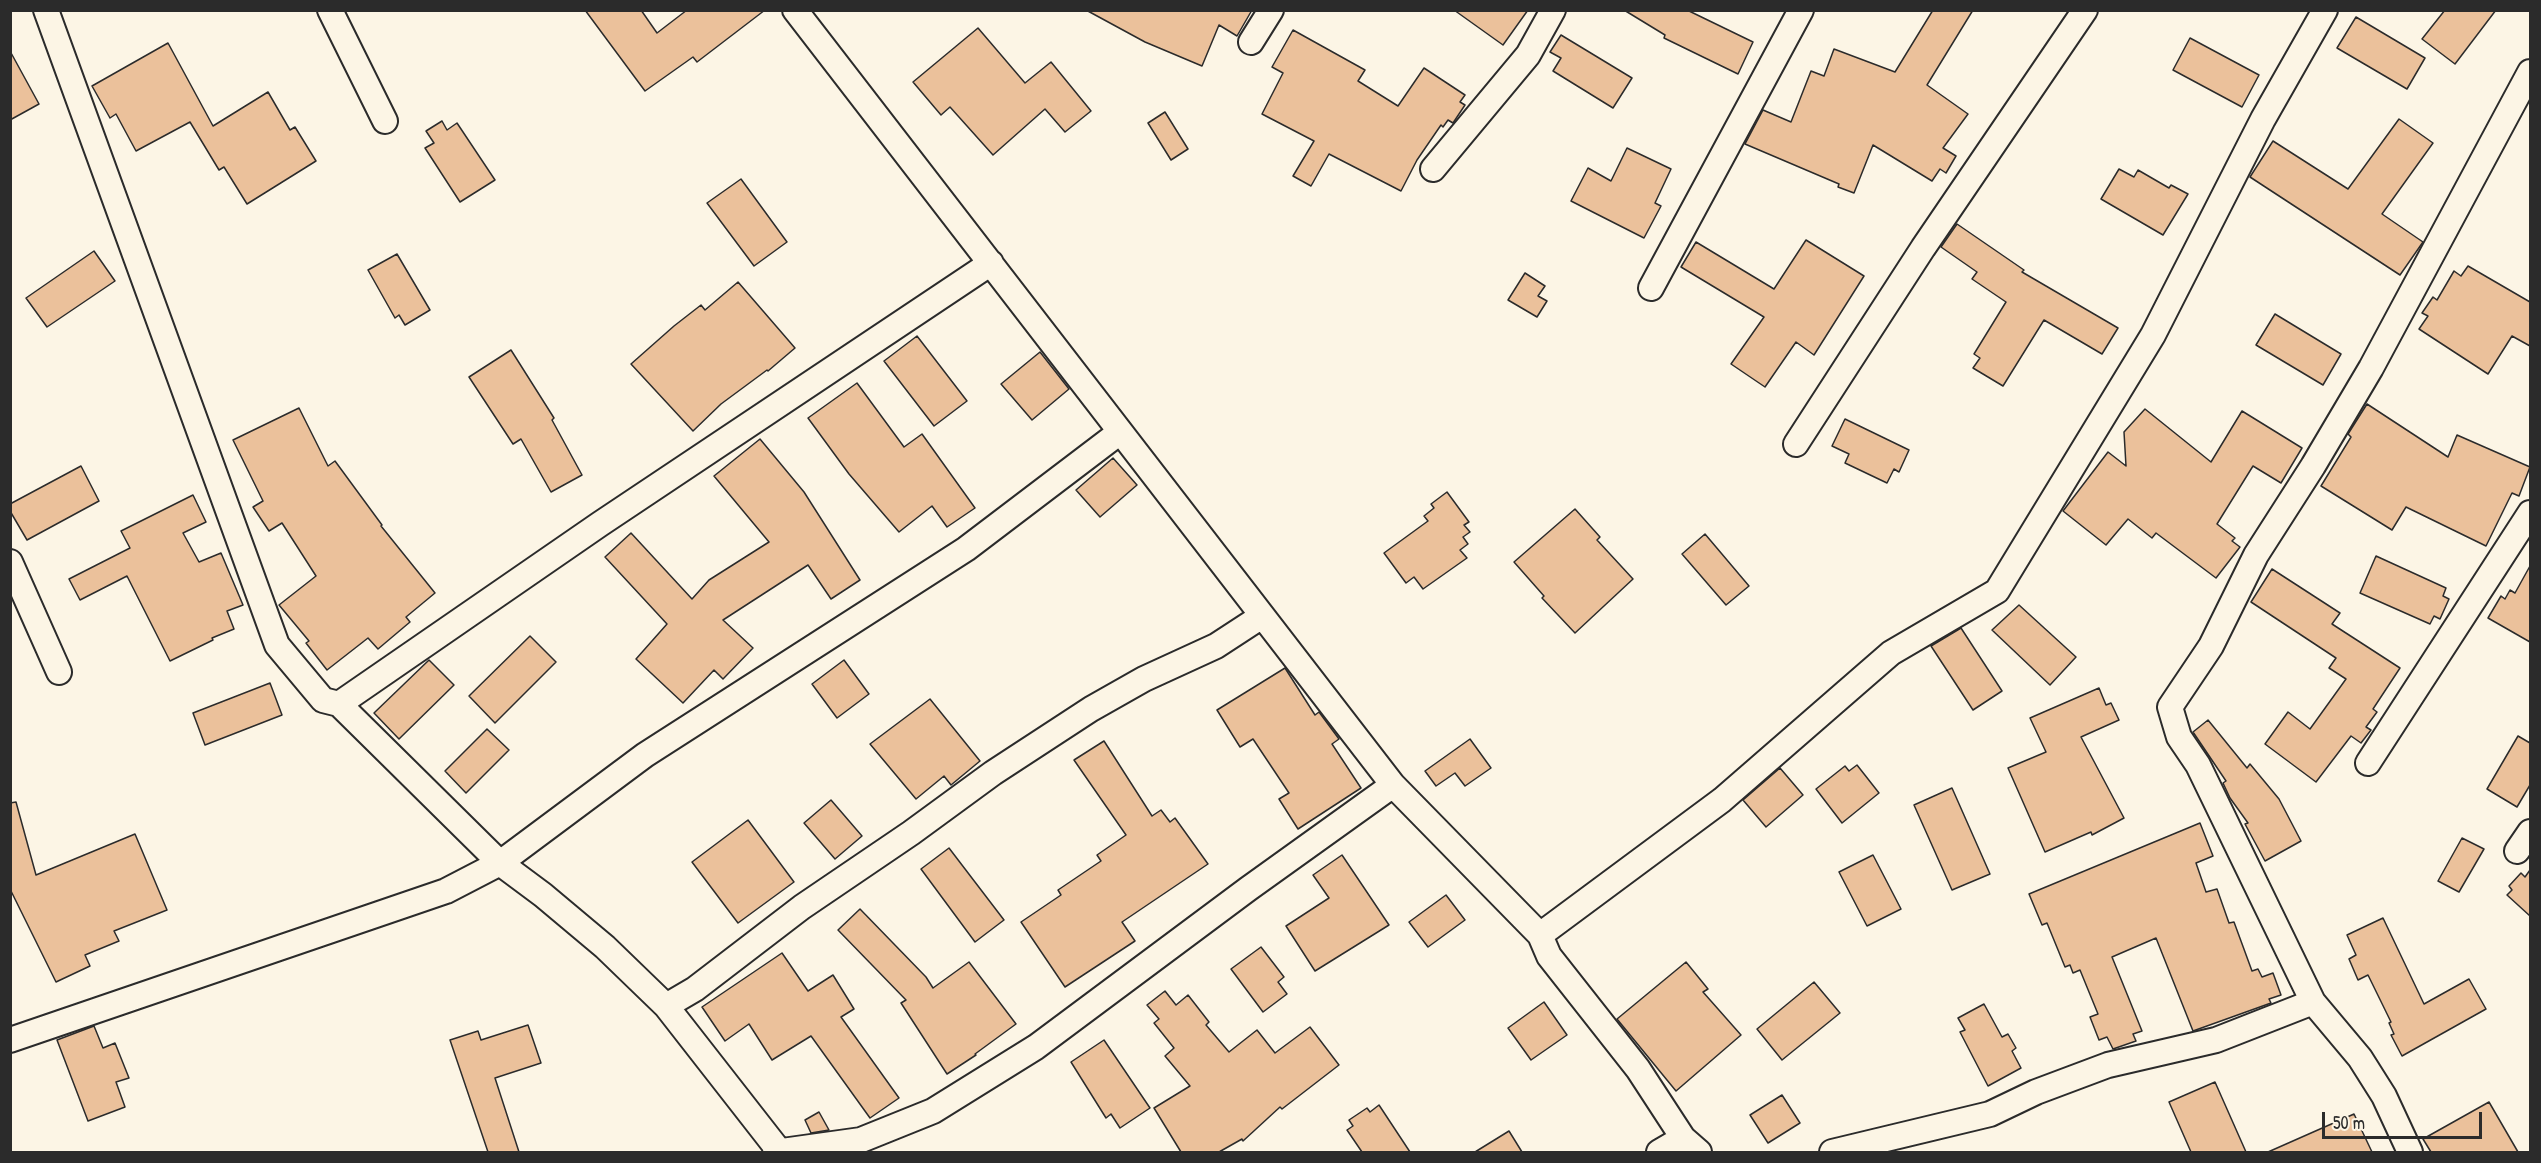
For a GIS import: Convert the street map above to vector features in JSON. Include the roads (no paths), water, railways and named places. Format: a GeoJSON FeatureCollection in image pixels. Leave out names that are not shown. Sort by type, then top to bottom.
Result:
{"type":"FeatureCollection","features":[{"type":"Feature","properties":{"kind":"street"},"geometry":{"type":"LineString","coordinates":[[46,10],[277,645],[322,700],[339,704],[500,863],[552,902],[605,947],[666,1006],[778,1152],[861,1140],[933,1111],[1036,1047],[1248,889],[1393,785]]}},
{"type":"Feature","properties":{"kind":"street"},"geometry":{"type":"LineString","coordinates":[[330,10],[385,121]]}},
{"type":"Feature","properties":{"kind":"street"},"geometry":{"type":"LineString","coordinates":[[795,10],[1393,785],[1540,935],[1549,956],[1638,1069],[1691,1145],[1659,1152]]}},
{"type":"Feature","properties":{"kind":"street"},"geometry":{"type":"LineString","coordinates":[[1251,42],[1271,10]]}},
{"type":"Feature","properties":{"kind":"street"},"geometry":{"type":"LineString","coordinates":[[1433,169],[1528,55],[1553,10]]}},
{"type":"Feature","properties":{"kind":"street"},"geometry":{"type":"LineString","coordinates":[[1651,288],[1801,10]]}},
{"type":"Feature","properties":{"kind":"street"},"geometry":{"type":"LineString","coordinates":[[1796,444],[1923,248],[2085,10]]}},
{"type":"Feature","properties":{"kind":"street"},"geometry":{"type":"LineString","coordinates":[[1540,935],[1722,800],[1891,653],[1997,591],[2153,335],[2263,119],[2325,10]]}},
{"type":"Feature","properties":{"kind":"street"},"geometry":{"type":"LineString","coordinates":[[2410,1152],[2384,1096],[2360,1058],[2313,1002],[2198,765],[2179,736],[2170,707],[2211,646],[2256,555],[2313,466],[2371,368],[2530,72]]}},
{"type":"Feature","properties":{"kind":"street"},"geometry":{"type":"LineString","coordinates":[[339,704],[600,524],[991,263]]}},
{"type":"Feature","properties":{"kind":"street"},"geometry":{"type":"LineString","coordinates":[[10,1040],[446,891],[500,863],[645,755],[966,549],[1120,432]]}},
{"type":"Feature","properties":{"kind":"street"},"geometry":{"type":"LineString","coordinates":[[2368,764],[2530,513]]}},
{"type":"Feature","properties":{"kind":"street"},"geometry":{"type":"LineString","coordinates":[[10,562],[59,672]]}},
{"type":"Feature","properties":{"kind":"street"},"geometry":{"type":"LineString","coordinates":[[666,1006],[695,988],[802,907],[911,833],[993,773],[1092,709],[1144,679],[1216,646],[1262,616]]}},
{"type":"Feature","properties":{"kind":"street"},"geometry":{"type":"LineString","coordinates":[[2517,851],[2530,832]]}},
{"type":"Feature","properties":{"kind":"street"},"geometry":{"type":"LineString","coordinates":[[1832,1152],[1990,1114],[2036,1092],[2108,1065],[2216,1040],[2313,1002]]}}]}
